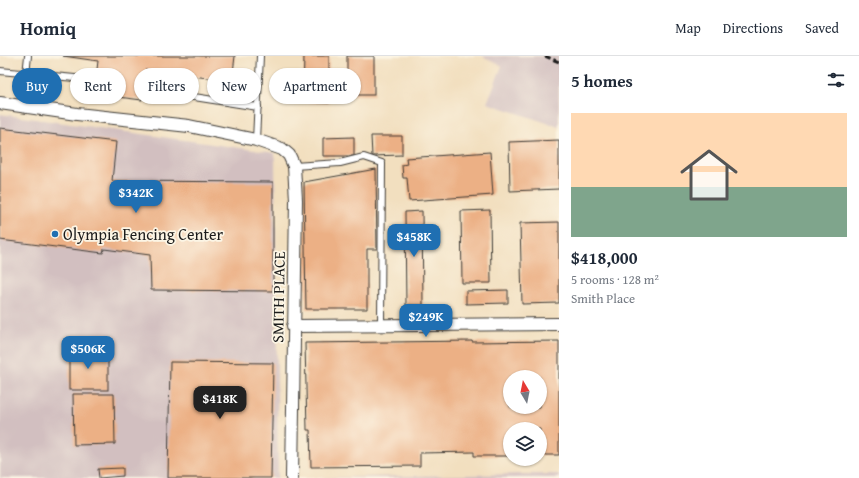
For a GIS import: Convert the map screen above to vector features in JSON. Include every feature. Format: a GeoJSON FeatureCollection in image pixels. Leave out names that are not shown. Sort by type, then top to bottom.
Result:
{"type":"FeatureCollection","features":[{"type":"Feature","properties":{"kind":"street"},"geometry":{"type":"LineString","coordinates":[[0,103],[77,114],[189,126],[256,140],[282,149],[289,155],[294,166]]}},
{"type":"Feature","properties":{"kind":"street","name":"SMITH PLACE"},"geometry":{"type":"LineString","coordinates":[[292,478],[296,200],[294,166]]}},
{"type":"Feature","properties":{"kind":"street"},"geometry":{"type":"LineString","coordinates":[[293,326],[559,324]]}},
{"type":"Feature","properties":{"kind":"lane"},"geometry":{"type":"LineString","coordinates":[[27,68],[28,56]]}},
{"type":"Feature","properties":{"kind":"lane"},"geometry":{"type":"LineString","coordinates":[[256,140],[260,56]]}},
{"type":"Feature","properties":{"kind":"lane"},"geometry":{"type":"LineString","coordinates":[[0,71],[12,72]]}},
{"type":"Feature","properties":{"kind":"lane"},"geometry":{"type":"LineString","coordinates":[[199,98],[258,107]]}},
{"type":"Feature","properties":{"kind":"lane"},"geometry":{"type":"LineString","coordinates":[[294,166],[340,163],[364,157],[382,162],[382,326]]}},
{"type":"Feature","properties":{"kind":"shaded area"},"geometry":{"type":"Polygon","coordinates":[[[482,56],[559,56],[559,127],[487,103],[502,66],[482,56]]]}},
{"type":"Feature","properties":{"kind":"shaded area"},"geometry":{"type":"Polygon","coordinates":[[[0,114],[275,153],[278,478],[0,478],[0,114]]]}},
{"type":"Feature","properties":{"kind":"shaded area"},"geometry":{"type":"Polygon","coordinates":[[[559,474],[559,478],[307,478],[559,474]]]}},
{"type":"Feature","properties":{"kind":"building"},"geometry":{"type":"Polygon","coordinates":[[[63,56],[235,56],[234,68],[207,68],[207,78],[199,77],[199,68],[134,68],[134,99],[126,98],[126,68],[97,68],[98,61],[63,56]]]}},
{"type":"Feature","properties":{"kind":"building"},"geometry":{"type":"Polygon","coordinates":[[[304,56],[329,56],[329,68],[304,68],[304,56]]]}},
{"type":"Feature","properties":{"kind":"building"},"geometry":{"type":"Polygon","coordinates":[[[347,56],[374,56],[374,95],[361,95],[361,68],[347,68],[347,56]]]}},
{"type":"Feature","properties":{"kind":"building"},"geometry":{"type":"Polygon","coordinates":[[[0,128],[116,142],[112,181],[273,182],[273,291],[151,290],[150,255],[104,249],[103,253],[0,240],[0,128]]]}},
{"type":"Feature","properties":{"kind":"building"},"geometry":{"type":"Polygon","coordinates":[[[371,136],[402,136],[402,155],[372,156],[371,136]]]}},
{"type":"Feature","properties":{"kind":"building"},"geometry":{"type":"Polygon","coordinates":[[[354,137],[354,156],[323,156],[323,138],[354,137]]]}},
{"type":"Feature","properties":{"kind":"building"},"geometry":{"type":"Polygon","coordinates":[[[559,140],[559,189],[510,191],[509,142],[559,140]]]}},
{"type":"Feature","properties":{"kind":"building"},"geometry":{"type":"Polygon","coordinates":[[[490,152],[493,195],[409,201],[407,178],[403,178],[402,165],[407,164],[406,158],[490,152]]]}},
{"type":"Feature","properties":{"kind":"building"},"geometry":{"type":"Polygon","coordinates":[[[376,169],[377,249],[367,249],[367,309],[306,309],[304,182],[376,169]]]}},
{"type":"Feature","properties":{"kind":"building"},"geometry":{"type":"Polygon","coordinates":[[[490,210],[491,283],[462,283],[461,211],[490,210]]]}},
{"type":"Feature","properties":{"kind":"building"},"geometry":{"type":"Polygon","coordinates":[[[422,211],[423,305],[406,305],[405,212],[422,211]]]}},
{"type":"Feature","properties":{"kind":"building"},"geometry":{"type":"Polygon","coordinates":[[[559,222],[559,303],[522,304],[520,223],[559,222]]]}},
{"type":"Feature","properties":{"kind":"building"},"geometry":{"type":"Polygon","coordinates":[[[508,290],[508,303],[466,304],[466,291],[508,290]]]}},
{"type":"Feature","properties":{"kind":"building"},"geometry":{"type":"Polygon","coordinates":[[[559,341],[559,455],[547,455],[547,422],[503,422],[503,456],[474,456],[474,452],[420,453],[420,466],[311,467],[310,430],[307,430],[305,343],[559,341]]]}},
{"type":"Feature","properties":{"kind":"building"},"geometry":{"type":"Polygon","coordinates":[[[69,349],[108,349],[108,390],[69,390],[69,349]]]}},
{"type":"Feature","properties":{"kind":"building"},"geometry":{"type":"Polygon","coordinates":[[[170,362],[273,363],[271,478],[168,478],[170,362]]]}},
{"type":"Feature","properties":{"kind":"building"},"geometry":{"type":"Polygon","coordinates":[[[73,394],[114,394],[115,444],[74,445],[73,394]]]}},
{"type":"Feature","properties":{"kind":"building"},"geometry":{"type":"Polygon","coordinates":[[[123,468],[123,476],[99,478],[98,469],[123,468]]]}},
{"type":"Feature","properties":{"kind":"railway"},"geometry":{"type":"LineString","coordinates":[[545,56],[559,62]]}},
{"type":"Feature","properties":{"kind":"place","name":"Olympia Fencing Center"},"geometry":{"type":"Point","coordinates":[55,234]}}]}
